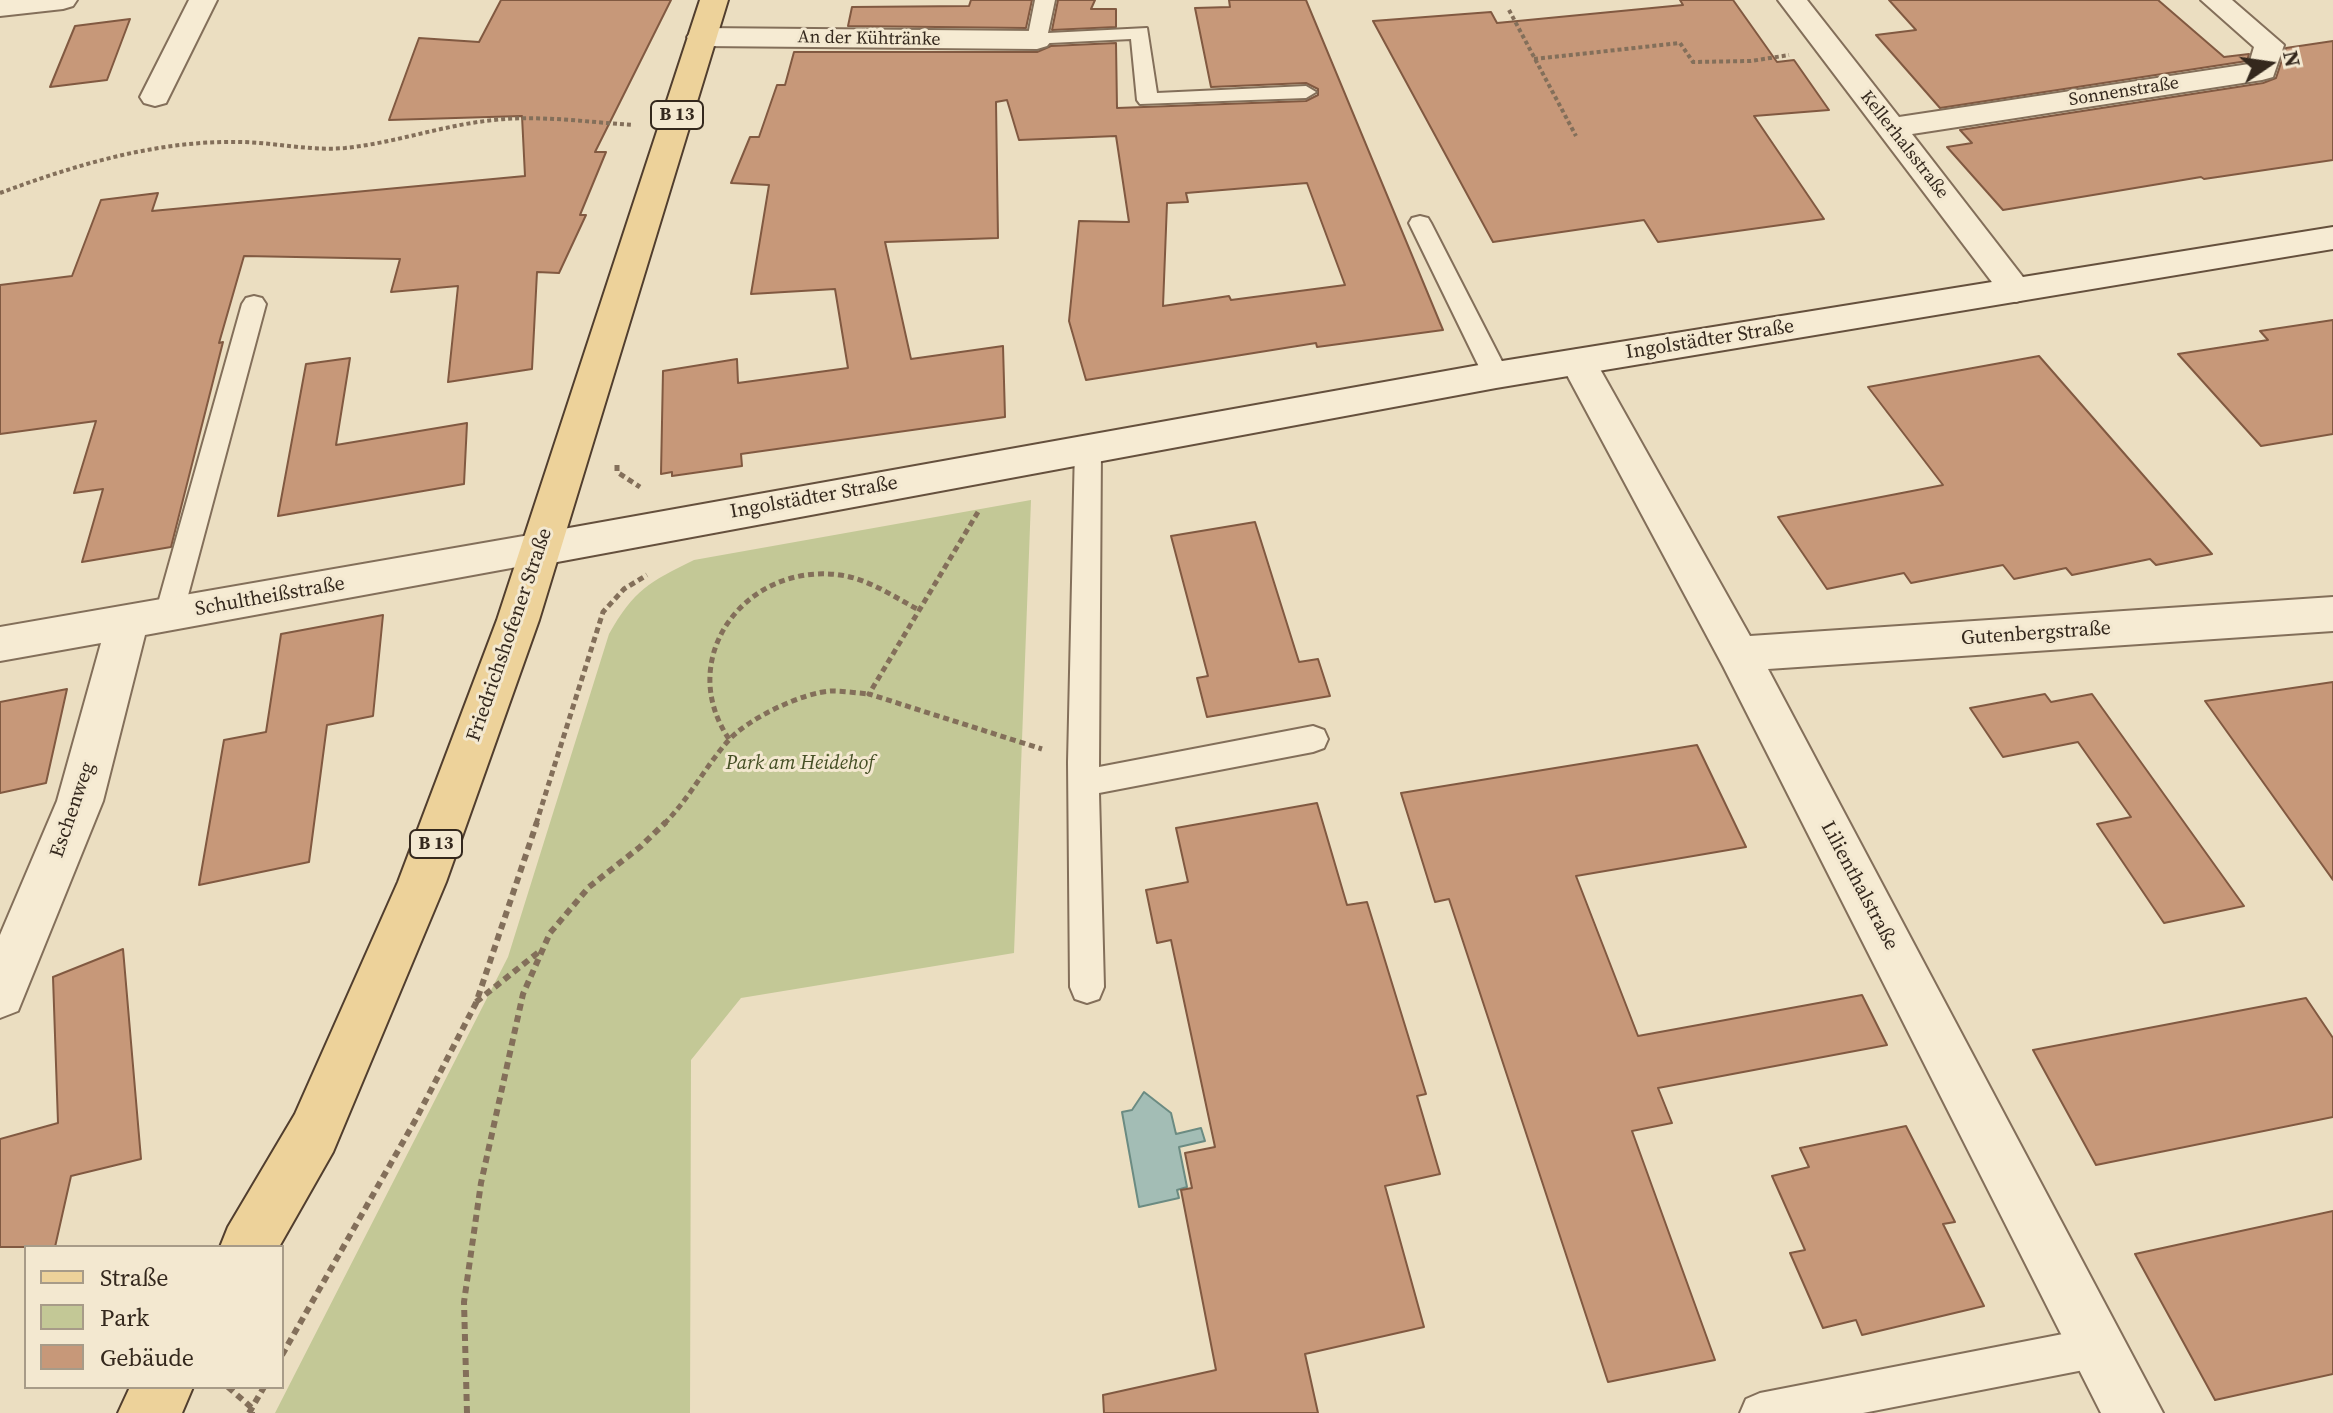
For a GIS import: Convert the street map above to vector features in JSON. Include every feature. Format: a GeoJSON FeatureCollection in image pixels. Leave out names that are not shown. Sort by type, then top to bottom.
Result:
{"type":"FeatureCollection","features":[{"type":"Feature","properties":{"kind":"main road","name":"Friedrichshofener Straße"},"geometry":{"type":"LineString","coordinates":[[249,1245],[314,1133],[422,882],[541,549],[714,0]]}},
{"type":"Feature","properties":{"kind":"main road"},"geometry":{"type":"LineString","coordinates":[[148,1413],[163,1389]]}},
{"type":"Feature","properties":{"kind":"street"},"geometry":{"type":"LineString","coordinates":[[0,7],[63,0]]}},
{"type":"Feature","properties":{"kind":"street"},"geometry":{"type":"LineString","coordinates":[[155,97],[203,0]]}},
{"type":"Feature","properties":{"kind":"street","name":"Kellerhalsstraße"},"geometry":{"type":"LineString","coordinates":[[1792,0],[2016,290]]}},
{"type":"Feature","properties":{"kind":"street","name":"Sonnenstraße"},"geometry":{"type":"LineString","coordinates":[[1890,128],[2262,71],[2269,45],[2215,0]]}},
{"type":"Feature","properties":{"kind":"street"},"geometry":{"type":"LineString","coordinates":[[833,39],[842,10]]}},
{"type":"Feature","properties":{"kind":"street","name":"An der Kühtränke"},"geometry":{"type":"LineString","coordinates":[[702,37],[1037,40]]}},
{"type":"Feature","properties":{"kind":"street","name":"Ingolstädter Straße"},"geometry":{"type":"LineString","coordinates":[[541,549],[1496,375],[2333,238]]}},
{"type":"Feature","properties":{"kind":"street","name":"Lilienthalstraße"},"geometry":{"type":"LineString","coordinates":[[1578,362],[1738,654],[2133,1413]]}},
{"type":"Feature","properties":{"kind":"street","name":"Schultheißstraße"},"geometry":{"type":"LineString","coordinates":[[0,644],[541,549]]}},
{"type":"Feature","properties":{"kind":"street","name":"Gutenbergstraße"},"geometry":{"type":"LineString","coordinates":[[1738,654],[2333,614]]}},
{"type":"Feature","properties":{"kind":"street","name":"Eschenweg"},"geometry":{"type":"LineString","coordinates":[[0,994],[80,801],[149,618]]}},
{"type":"Feature","properties":{"kind":"lane"},"geometry":{"type":"LineString","coordinates":[[1037,40],[1045,0]]}},
{"type":"Feature","properties":{"kind":"lane","name":"An der Kühtränke"},"geometry":{"type":"LineString","coordinates":[[1037,40],[1140,32],[1147,100],[1306,92]]}},
{"type":"Feature","properties":{"kind":"lane"},"geometry":{"type":"LineString","coordinates":[[1420,223],[1496,375]]}},
{"type":"Feature","properties":{"kind":"lane"},"geometry":{"type":"LineString","coordinates":[[149,618],[254,304]]}},
{"type":"Feature","properties":{"kind":"lane"},"geometry":{"type":"LineString","coordinates":[[1087,987],[1083,772],[1088,447]]}},
{"type":"Feature","properties":{"kind":"lane"},"geometry":{"type":"LineString","coordinates":[[1083,772],[1313,739]]}},
{"type":"Feature","properties":{"kind":"lane"},"geometry":{"type":"LineString","coordinates":[[1760,1413],[2099,1347]]}},
{"type":"Feature","properties":{"kind":"path"},"geometry":{"type":"LineString","coordinates":[[1509,10],[1576,136]]}},
{"type":"Feature","properties":{"kind":"path"},"geometry":{"type":"LineString","coordinates":[[1534,59],[1680,43],[1693,62],[1751,61],[1829,49]]}},
{"type":"Feature","properties":{"kind":"path"},"geometry":{"type":"LineString","coordinates":[[0,193],[67,167],[155,148],[241,142],[325,149],[386,142],[492,121],[545,119],[673,128]]}},
{"type":"Feature","properties":{"kind":"path"},"geometry":{"type":"LineString","coordinates":[[869,694],[985,501]]}},
{"type":"Feature","properties":{"kind":"path"},"geometry":{"type":"LineString","coordinates":[[729,739],[715,718],[711,683],[714,654],[724,626],[741,604],[768,587],[803,576],[840,575],[871,585],[919,610]]}},
{"type":"Feature","properties":{"kind":"path"},"geometry":{"type":"LineString","coordinates":[[284,1351],[416,1119],[476,1003],[512,901],[603,612],[624,589]]}},
{"type":"Feature","properties":{"kind":"path"},"geometry":{"type":"LineString","coordinates":[[467,1413],[464,1302],[481,1183],[523,994],[550,933],[589,887],[640,847],[679,809],[729,739],[752,722],[793,701],[830,691],[869,694],[1083,772]]}},
{"type":"Feature","properties":{"kind":"path"},"geometry":{"type":"LineString","coordinates":[[476,1003],[543,949]]}},
{"type":"Feature","properties":{"kind":"path"},"geometry":{"type":"LineString","coordinates":[[230,1389],[251,1411],[263,1389]]}},
{"type":"Feature","properties":{"kind":"green space","name":"Park am Heidehof"},"geometry":{"type":"Polygon","coordinates":[[[1031,500],[1014,953],[741,998],[691,1060],[690,1413],[275,1413],[508,957],[609,634],[626,607],[654,581],[694,560],[1031,500]]]}},
{"type":"Feature","properties":{"kind":"water"},"geometry":{"type":"Polygon","coordinates":[[[1144,1092],[1171,1113],[1176,1134],[1201,1128],[1205,1141],[1179,1147],[1187,1187],[1177,1190],[1179,1198],[1139,1207],[1122,1112],[1132,1110],[1144,1092]]]}},
{"type":"Feature","properties":{"kind":"building"},"geometry":{"type":"Polygon","coordinates":[[[501,0],[671,0],[595,152],[606,152],[580,215],[586,215],[559,273],[537,272],[532,369],[448,382],[458,286],[391,292],[400,259],[244,256],[219,343],[223,342],[171,547],[82,562],[103,489],[74,493],[96,421],[0,434],[0,285],[72,276],[101,200],[158,193],[152,211],[525,176],[522,116],[389,120],[419,38],[479,42],[501,0]]]}},
{"type":"Feature","properties":{"kind":"building"},"geometry":{"type":"Polygon","coordinates":[[[971,0],[1032,0],[1026,28],[848,26],[852,7],[969,6],[971,0]]]}},
{"type":"Feature","properties":{"kind":"building"},"geometry":{"type":"Polygon","coordinates":[[[1058,0],[1095,0],[1091,9],[1116,9],[1116,27],[1052,30],[1058,0]]]}},
{"type":"Feature","properties":{"kind":"building"},"geometry":{"type":"Polygon","coordinates":[[[1229,0],[1306,0],[1443,330],[1317,347],[1316,343],[1086,380],[1069,321],[1079,221],[1129,222],[1116,136],[1019,140],[1007,100],[996,102],[998,238],[885,242],[911,359],[1003,346],[1005,417],[741,454],[742,466],[672,476],[672,472],[661,474],[663,371],[737,359],[738,383],[848,368],[835,289],[751,294],[769,185],[731,183],[750,137],[759,137],[777,85],[785,85],[794,52],[1037,52],[1051,46],[1116,43],[1117,108],[1306,101],[1318,95],[1318,89],[1306,83],[1211,87],[1195,8],[1230,7],[1229,0]],[[1307,183],[1186,193],[1188,202],[1167,203],[1163,306],[1345,285],[1307,183]]]}},
{"type":"Feature","properties":{"kind":"building"},"geometry":{"type":"Polygon","coordinates":[[[1680,0],[1733,0],[1777,62],[1794,60],[1829,110],[1754,116],[1824,219],[1658,242],[1644,220],[1493,242],[1373,21],[1491,12],[1497,23],[1683,5],[1680,0]]]}},
{"type":"Feature","properties":{"kind":"building"},"geometry":{"type":"Polygon","coordinates":[[[1889,0],[2158,0],[2224,57],[2249,54],[2247,61],[1940,108],[1876,35],[1916,30],[1889,0]]]}},
{"type":"Feature","properties":{"kind":"building"},"geometry":{"type":"Polygon","coordinates":[[[130,19],[107,80],[50,87],[75,26],[130,19]]]}},
{"type":"Feature","properties":{"kind":"building"},"geometry":{"type":"Polygon","coordinates":[[[2333,41],[2333,160],[2201,177],[2003,210],[1947,147],[1972,143],[1960,130],[2263,83],[2276,78],[2286,48],[2333,41]]]}},
{"type":"Feature","properties":{"kind":"building"},"geometry":{"type":"Polygon","coordinates":[[[2333,320],[2333,434],[2261,446],[2178,354],[2268,340],[2260,331],[2333,320]]]}},
{"type":"Feature","properties":{"kind":"building"},"geometry":{"type":"Polygon","coordinates":[[[2039,356],[2212,554],[2156,565],[2150,559],[2072,575],[2066,568],[2014,579],[2003,565],[1911,583],[1904,573],[1827,589],[1778,517],[1943,485],[1868,387],[2039,356]]]}},
{"type":"Feature","properties":{"kind":"building"},"geometry":{"type":"Polygon","coordinates":[[[350,358],[336,445],[467,423],[464,484],[278,516],[306,364],[350,358]]]}},
{"type":"Feature","properties":{"kind":"building"},"geometry":{"type":"Polygon","coordinates":[[[1255,522],[1299,662],[1318,659],[1330,696],[1207,717],[1197,678],[1208,676],[1171,536],[1255,522]]]}},
{"type":"Feature","properties":{"kind":"building"},"geometry":{"type":"Polygon","coordinates":[[[383,615],[373,716],[327,725],[309,862],[199,885],[224,740],[266,732],[281,634],[383,615]]]}},
{"type":"Feature","properties":{"kind":"building"},"geometry":{"type":"Polygon","coordinates":[[[2333,682],[2333,880],[2205,701],[2333,682]]]}},
{"type":"Feature","properties":{"kind":"building"},"geometry":{"type":"Polygon","coordinates":[[[67,689],[46,783],[0,793],[0,702],[67,689]]]}},
{"type":"Feature","properties":{"kind":"building"},"geometry":{"type":"Polygon","coordinates":[[[2045,694],[2051,702],[2092,694],[2244,906],[2164,923],[2097,824],[2131,817],[2078,742],[2003,757],[1970,708],[2045,694]]]}},
{"type":"Feature","properties":{"kind":"building"},"geometry":{"type":"Polygon","coordinates":[[[1697,745],[1746,847],[1576,876],[1638,1036],[1862,995],[1887,1045],[1658,1088],[1672,1123],[1632,1131],[1715,1360],[1608,1382],[1449,899],[1435,902],[1401,793],[1697,745]]]}},
{"type":"Feature","properties":{"kind":"building"},"geometry":{"type":"Polygon","coordinates":[[[1317,803],[1347,905],[1367,902],[1426,1094],[1417,1096],[1440,1174],[1385,1186],[1424,1327],[1305,1354],[1318,1413],[1104,1413],[1103,1395],[1216,1370],[1181,1190],[1192,1188],[1185,1153],[1215,1147],[1171,940],[1157,943],[1146,890],[1188,882],[1176,828],[1317,803]]]}},
{"type":"Feature","properties":{"kind":"building"},"geometry":{"type":"Polygon","coordinates":[[[123,949],[141,1159],[71,1176],[55,1245],[0,1247],[0,1139],[58,1123],[53,977],[123,949]]]}},
{"type":"Feature","properties":{"kind":"building"},"geometry":{"type":"Polygon","coordinates":[[[2306,998],[2333,1038],[2333,1117],[2096,1165],[2033,1050],[2306,998]]]}},
{"type":"Feature","properties":{"kind":"building"},"geometry":{"type":"Polygon","coordinates":[[[1906,1126],[1955,1222],[1943,1224],[1984,1306],[1862,1335],[1856,1320],[1823,1328],[1790,1253],[1805,1250],[1772,1176],[1809,1167],[1800,1148],[1906,1126]]]}},
{"type":"Feature","properties":{"kind":"building"},"geometry":{"type":"Polygon","coordinates":[[[2333,1211],[2333,1374],[2215,1400],[2135,1254],[2333,1211]]]}}]}
